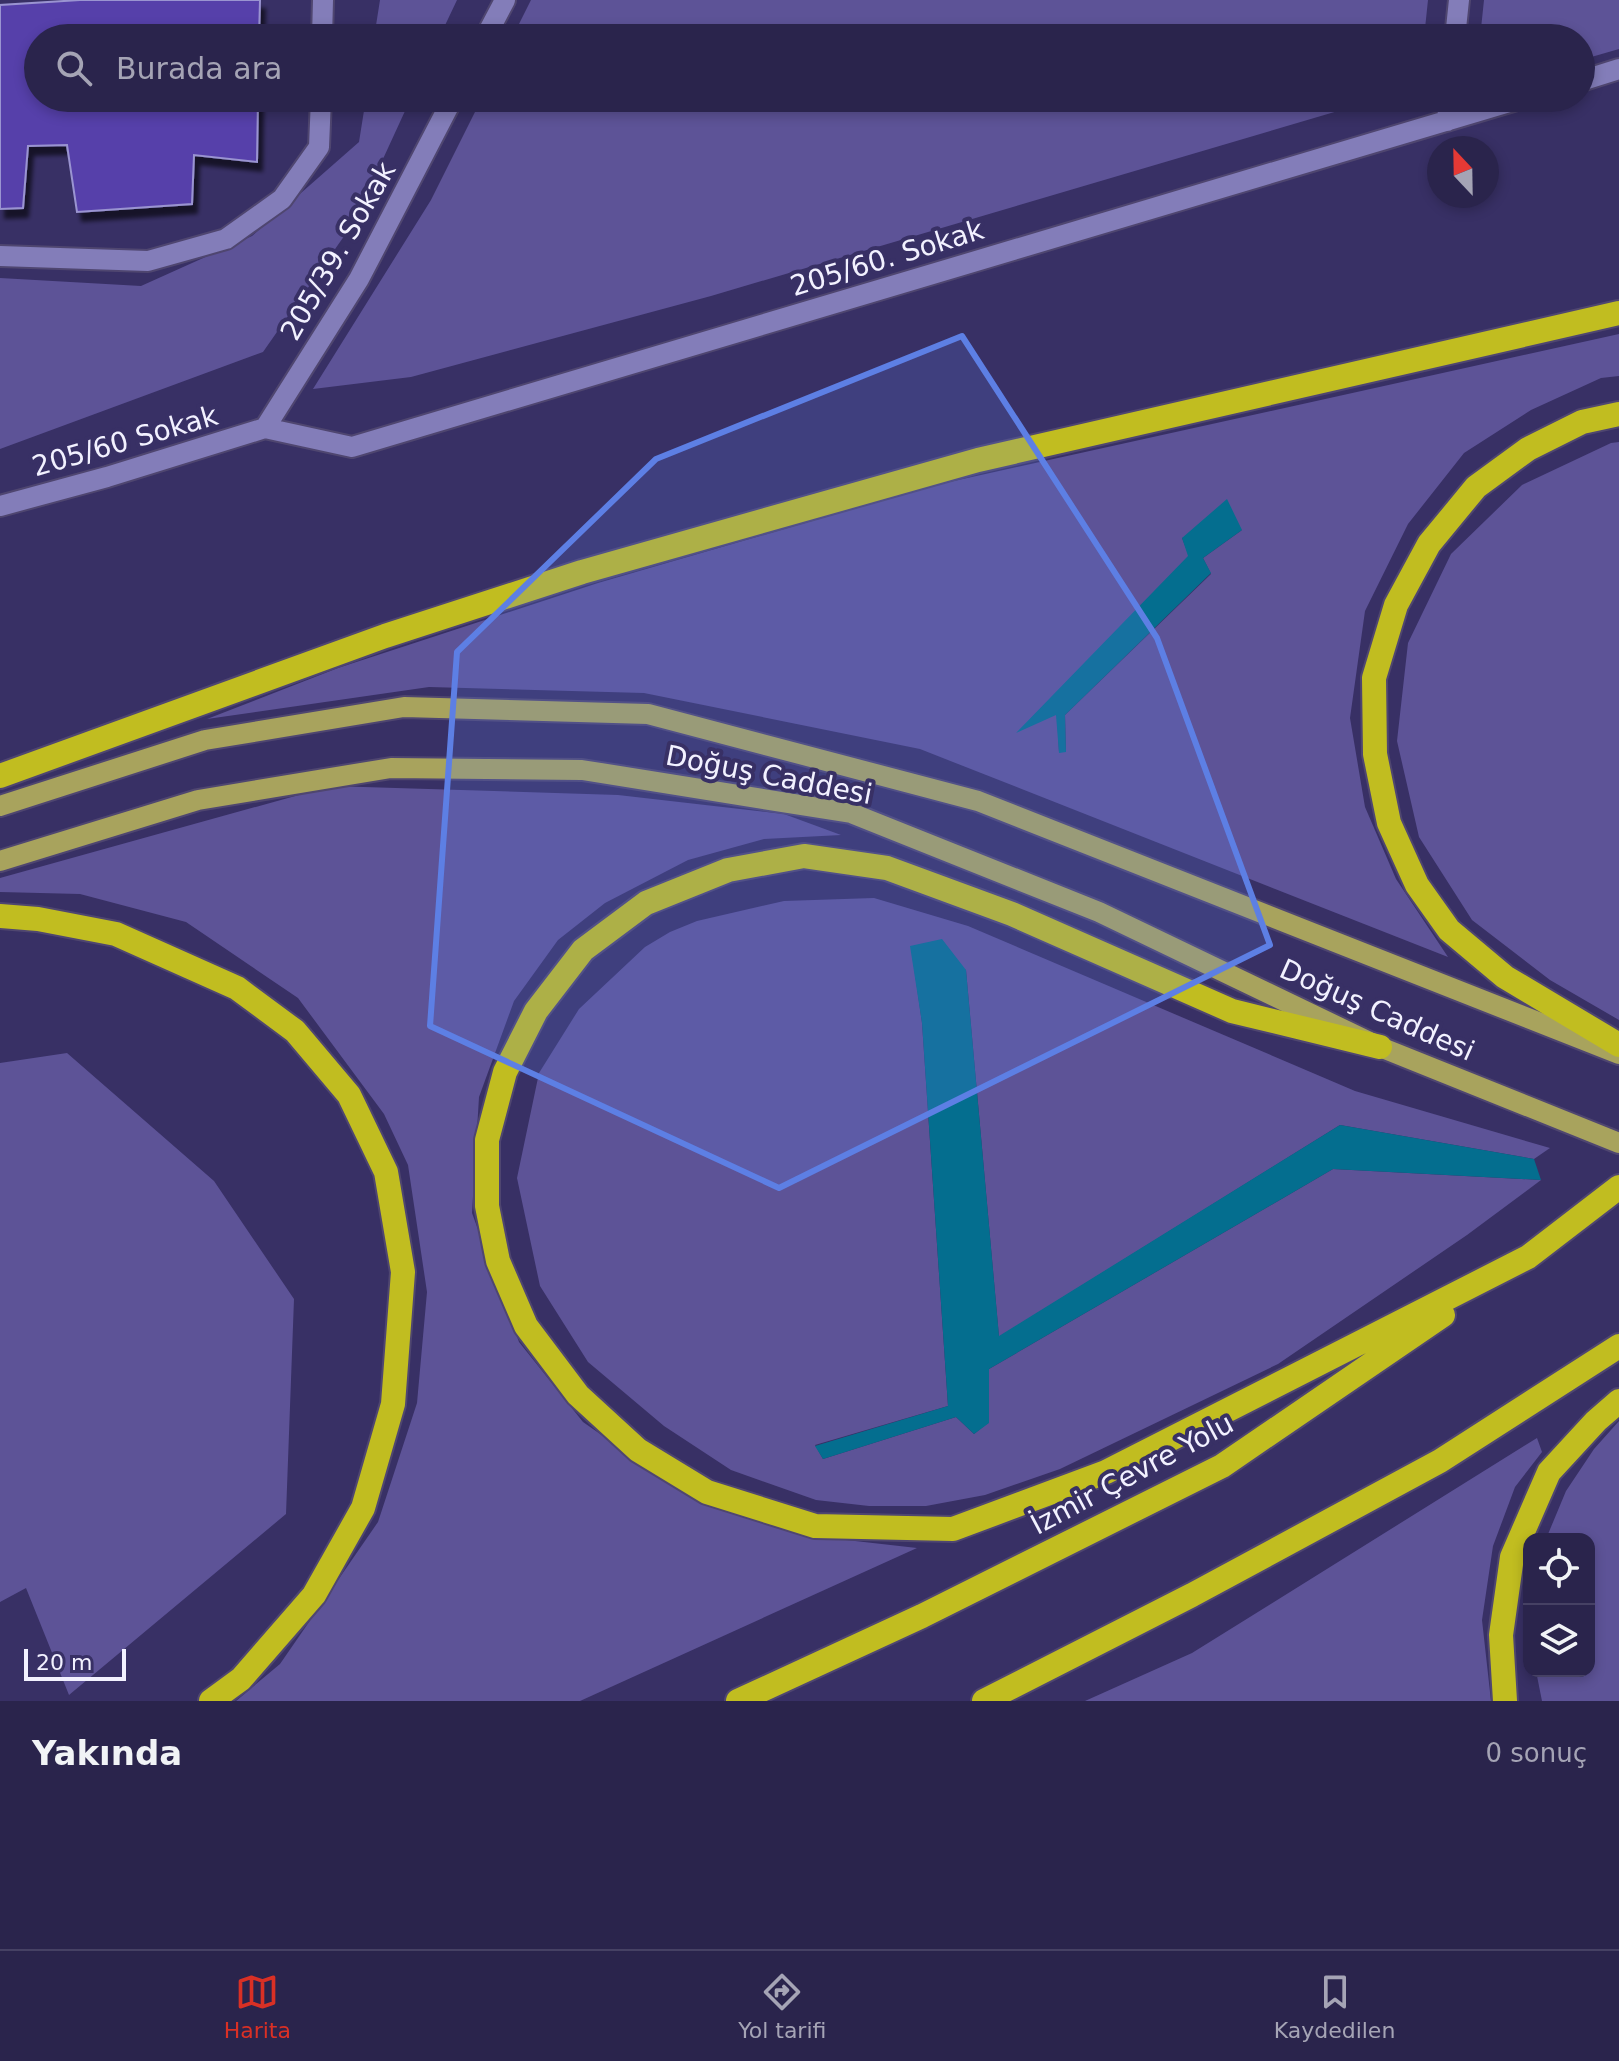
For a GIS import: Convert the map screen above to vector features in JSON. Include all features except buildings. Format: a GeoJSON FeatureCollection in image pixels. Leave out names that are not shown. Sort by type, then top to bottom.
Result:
{"type":"FeatureCollection","features":[{"type":"Feature","properties":{"kind":"highway"},"geometry":{"type":"LineString","coordinates":[[0,776],[385,636],[612,563],[978,460],[1619,313]]}},
{"type":"Feature","properties":{"kind":"highway"},"geometry":{"type":"LineString","coordinates":[[1619,414],[1582,422],[1528,449],[1476,487],[1429,544],[1396,605],[1374,678],[1375,754],[1389,823],[1417,885],[1449,930],[1505,977],[1619,1045]]}},
{"type":"Feature","properties":{"kind":"highway"},"geometry":{"type":"LineString","coordinates":[[1380,1047],[1232,1011],[1012,914],[887,868],[804,856],[728,870],[646,903],[583,950],[536,1011],[505,1072],[487,1140],[487,1206],[498,1261],[526,1326],[578,1395],[638,1450],[707,1492],[815,1526],[953,1529],[1106,1472],[1528,1257],[1619,1187]]}},
{"type":"Feature","properties":{"kind":"highway"},"geometry":{"type":"LineString","coordinates":[[0,916],[38,919],[116,934],[237,988],[295,1031],[349,1095],[386,1172],[403,1272],[393,1404],[363,1508],[314,1595],[241,1679],[211,1701]]}},
{"type":"Feature","properties":{"kind":"highway","name":"İzmir Çevre Yolu"},"geometry":{"type":"LineString","coordinates":[[738,1701],[922,1616],[1222,1466],[1528,1257]]}},
{"type":"Feature","properties":{"kind":"highway"},"geometry":{"type":"LineString","coordinates":[[984,1701],[1192,1595],[1440,1461],[1619,1346]]}},
{"type":"Feature","properties":{"kind":"highway"},"geometry":{"type":"LineString","coordinates":[[1505,1701],[1501,1635],[1512,1557],[1549,1472],[1619,1401]]}},
{"type":"Feature","properties":{"kind":"main road","name":"Doğuş Caddesi"},"geometry":{"type":"LineString","coordinates":[[0,806],[205,740],[404,707],[648,714],[978,801],[1619,1054]]}},
{"type":"Feature","properties":{"kind":"main road","name":"Doğuş Caddesi"},"geometry":{"type":"LineString","coordinates":[[0,861],[198,800],[391,768],[582,770],[851,813],[1099,912],[1380,1047],[1619,1143]]}},
{"type":"Feature","properties":{"kind":"street"},"geometry":{"type":"LineString","coordinates":[[322,24],[323,0]]}},
{"type":"Feature","properties":{"kind":"street"},"geometry":{"type":"LineString","coordinates":[[492,24],[505,0]]}},
{"type":"Feature","properties":{"kind":"street"},"geometry":{"type":"LineString","coordinates":[[1456,24],[1459,0]]}},
{"type":"Feature","properties":{"kind":"street"},"geometry":{"type":"LineString","coordinates":[[1595,77],[1619,69]]}},
{"type":"Feature","properties":{"kind":"street"},"geometry":{"type":"LineString","coordinates":[[0,256],[148,261],[226,239],[282,199],[319,147],[320,112]]}},
{"type":"Feature","properties":{"kind":"street","name":"205/39. Sokak"},"geometry":{"type":"LineString","coordinates":[[265,428],[359,279],[446,112]]}},
{"type":"Feature","properties":{"kind":"street"},"geometry":{"type":"LineString","coordinates":[[1447,121],[1448,112]]}},
{"type":"Feature","properties":{"kind":"street","name":"205/60. Sokak"},"geometry":{"type":"LineString","coordinates":[[265,428],[352,447],[1477,112]]}},
{"type":"Feature","properties":{"kind":"street","name":"205/60 Sokak"},"geometry":{"type":"LineString","coordinates":[[0,506],[265,428]]}},
{"type":"Feature","properties":{"kind":"highlighted area"},"geometry":{"type":"Polygon","coordinates":[[[962,336],[1157,638],[1270,945],[779,1188],[430,1026],[457,652],[656,459],[962,336]]]}},
{"type":"Feature","properties":{"kind":"shaded area"},"geometry":{"type":"Polygon","coordinates":[[[380,0],[457,0],[446,24],[376,24],[380,0]]]}},
{"type":"Feature","properties":{"kind":"shaded area"},"geometry":{"type":"Polygon","coordinates":[[[531,0],[1428,0],[1425,24],[519,24],[531,0]]]}},
{"type":"Feature","properties":{"kind":"shaded area"},"geometry":{"type":"Polygon","coordinates":[[[1484,0],[1619,0],[1619,49],[1595,56],[1595,24],[1481,24],[1484,0]]]}},
{"type":"Feature","properties":{"kind":"shaded area"},"geometry":{"type":"Polygon","coordinates":[[[364,112],[405,112],[354,222],[263,352],[0,449],[0,278],[141,286],[252,236],[359,142],[364,112]]]}},
{"type":"Feature","properties":{"kind":"shaded area"},"geometry":{"type":"Polygon","coordinates":[[[475,112],[1335,112],[711,296],[411,377],[313,389],[431,200],[475,112]]]}},
{"type":"Feature","properties":{"kind":"shaded area"},"geometry":{"type":"Polygon","coordinates":[[[1619,334],[1619,376],[1601,378],[1531,410],[1464,453],[1408,524],[1365,611],[1350,718],[1365,807],[1396,879],[1448,957],[920,749],[644,693],[429,687],[207,719],[338,668],[598,583],[936,485],[1619,334]],[[1242,530],[1182,538],[1189,556],[1057,715],[1059,752],[1066,752],[1065,715],[1211,574],[1203,558],[1242,530]]]}},
{"type":"Feature","properties":{"kind":"shaded area"},"geometry":{"type":"Polygon","coordinates":[[[1619,442],[1619,1020],[1550,980],[1472,920],[1419,837],[1397,741],[1408,643],[1451,554],[1522,485],[1619,442]]]}},
{"type":"Feature","properties":{"kind":"shaded area"},"geometry":{"type":"Polygon","coordinates":[[[331,786],[618,795],[784,814],[841,835],[764,839],[688,860],[605,903],[558,940],[514,1001],[479,1097],[472,1213],[519,1342],[583,1422],[683,1492],[811,1536],[917,1548],[580,1701],[236,1701],[280,1664],[378,1522],[417,1403],[427,1292],[408,1165],[384,1114],[298,998],[186,922],[80,894],[0,892],[0,878],[331,786]]]}},
{"type":"Feature","properties":{"kind":"shaded area"},"geometry":{"type":"Polygon","coordinates":[[[874,898],[968,926],[1355,1091],[1550,1148],[1534,1159],[1340,1125],[999,1337],[966,970],[911,946],[922,1023],[948,1406],[815,1445],[823,1459],[956,1417],[974,1434],[989,1422],[989,1369],[1333,1169],[1541,1180],[1467,1235],[1278,1364],[1060,1469],[985,1495],[926,1506],[869,1506],[816,1500],[731,1470],[664,1426],[588,1362],[540,1286],[517,1178],[539,1073],[579,1009],[645,947],[670,932],[697,921],[784,901],[874,898]]]}},
{"type":"Feature","properties":{"kind":"shaded area"},"geometry":{"type":"Polygon","coordinates":[[[67,1053],[214,1181],[294,1299],[286,1514],[69,1695],[26,1588],[0,1602],[0,1063],[67,1053]]]}},
{"type":"Feature","properties":{"kind":"shaded area"},"geometry":{"type":"Polygon","coordinates":[[[1619,1421],[1619,1701],[1542,1701],[1537,1677],[1595,1677],[1595,1533],[1548,1533],[1566,1491],[1594,1449],[1619,1421]]]}},
{"type":"Feature","properties":{"kind":"shaded area"},"geometry":{"type":"Polygon","coordinates":[[[1537,1438],[1542,1452],[1515,1487],[1493,1546],[1482,1620],[1491,1701],[1085,1701],[1192,1653],[1537,1438]]]}},
{"type":"Feature","properties":{"kind":"water"},"geometry":{"type":"Polygon","coordinates":[[[1227,499],[1242,530],[1203,558],[1211,573],[1065,715],[1066,752],[1059,753],[1056,715],[1016,733],[1188,556],[1182,538],[1227,499]]]}},
{"type":"Feature","properties":{"kind":"water"},"geometry":{"type":"Polygon","coordinates":[[[942,939],[966,970],[999,1336],[1340,1125],[1534,1159],[1541,1180],[1333,1169],[989,1369],[989,1423],[974,1434],[956,1417],[823,1459],[815,1446],[948,1406],[922,1023],[910,946],[942,939]]]}}]}
